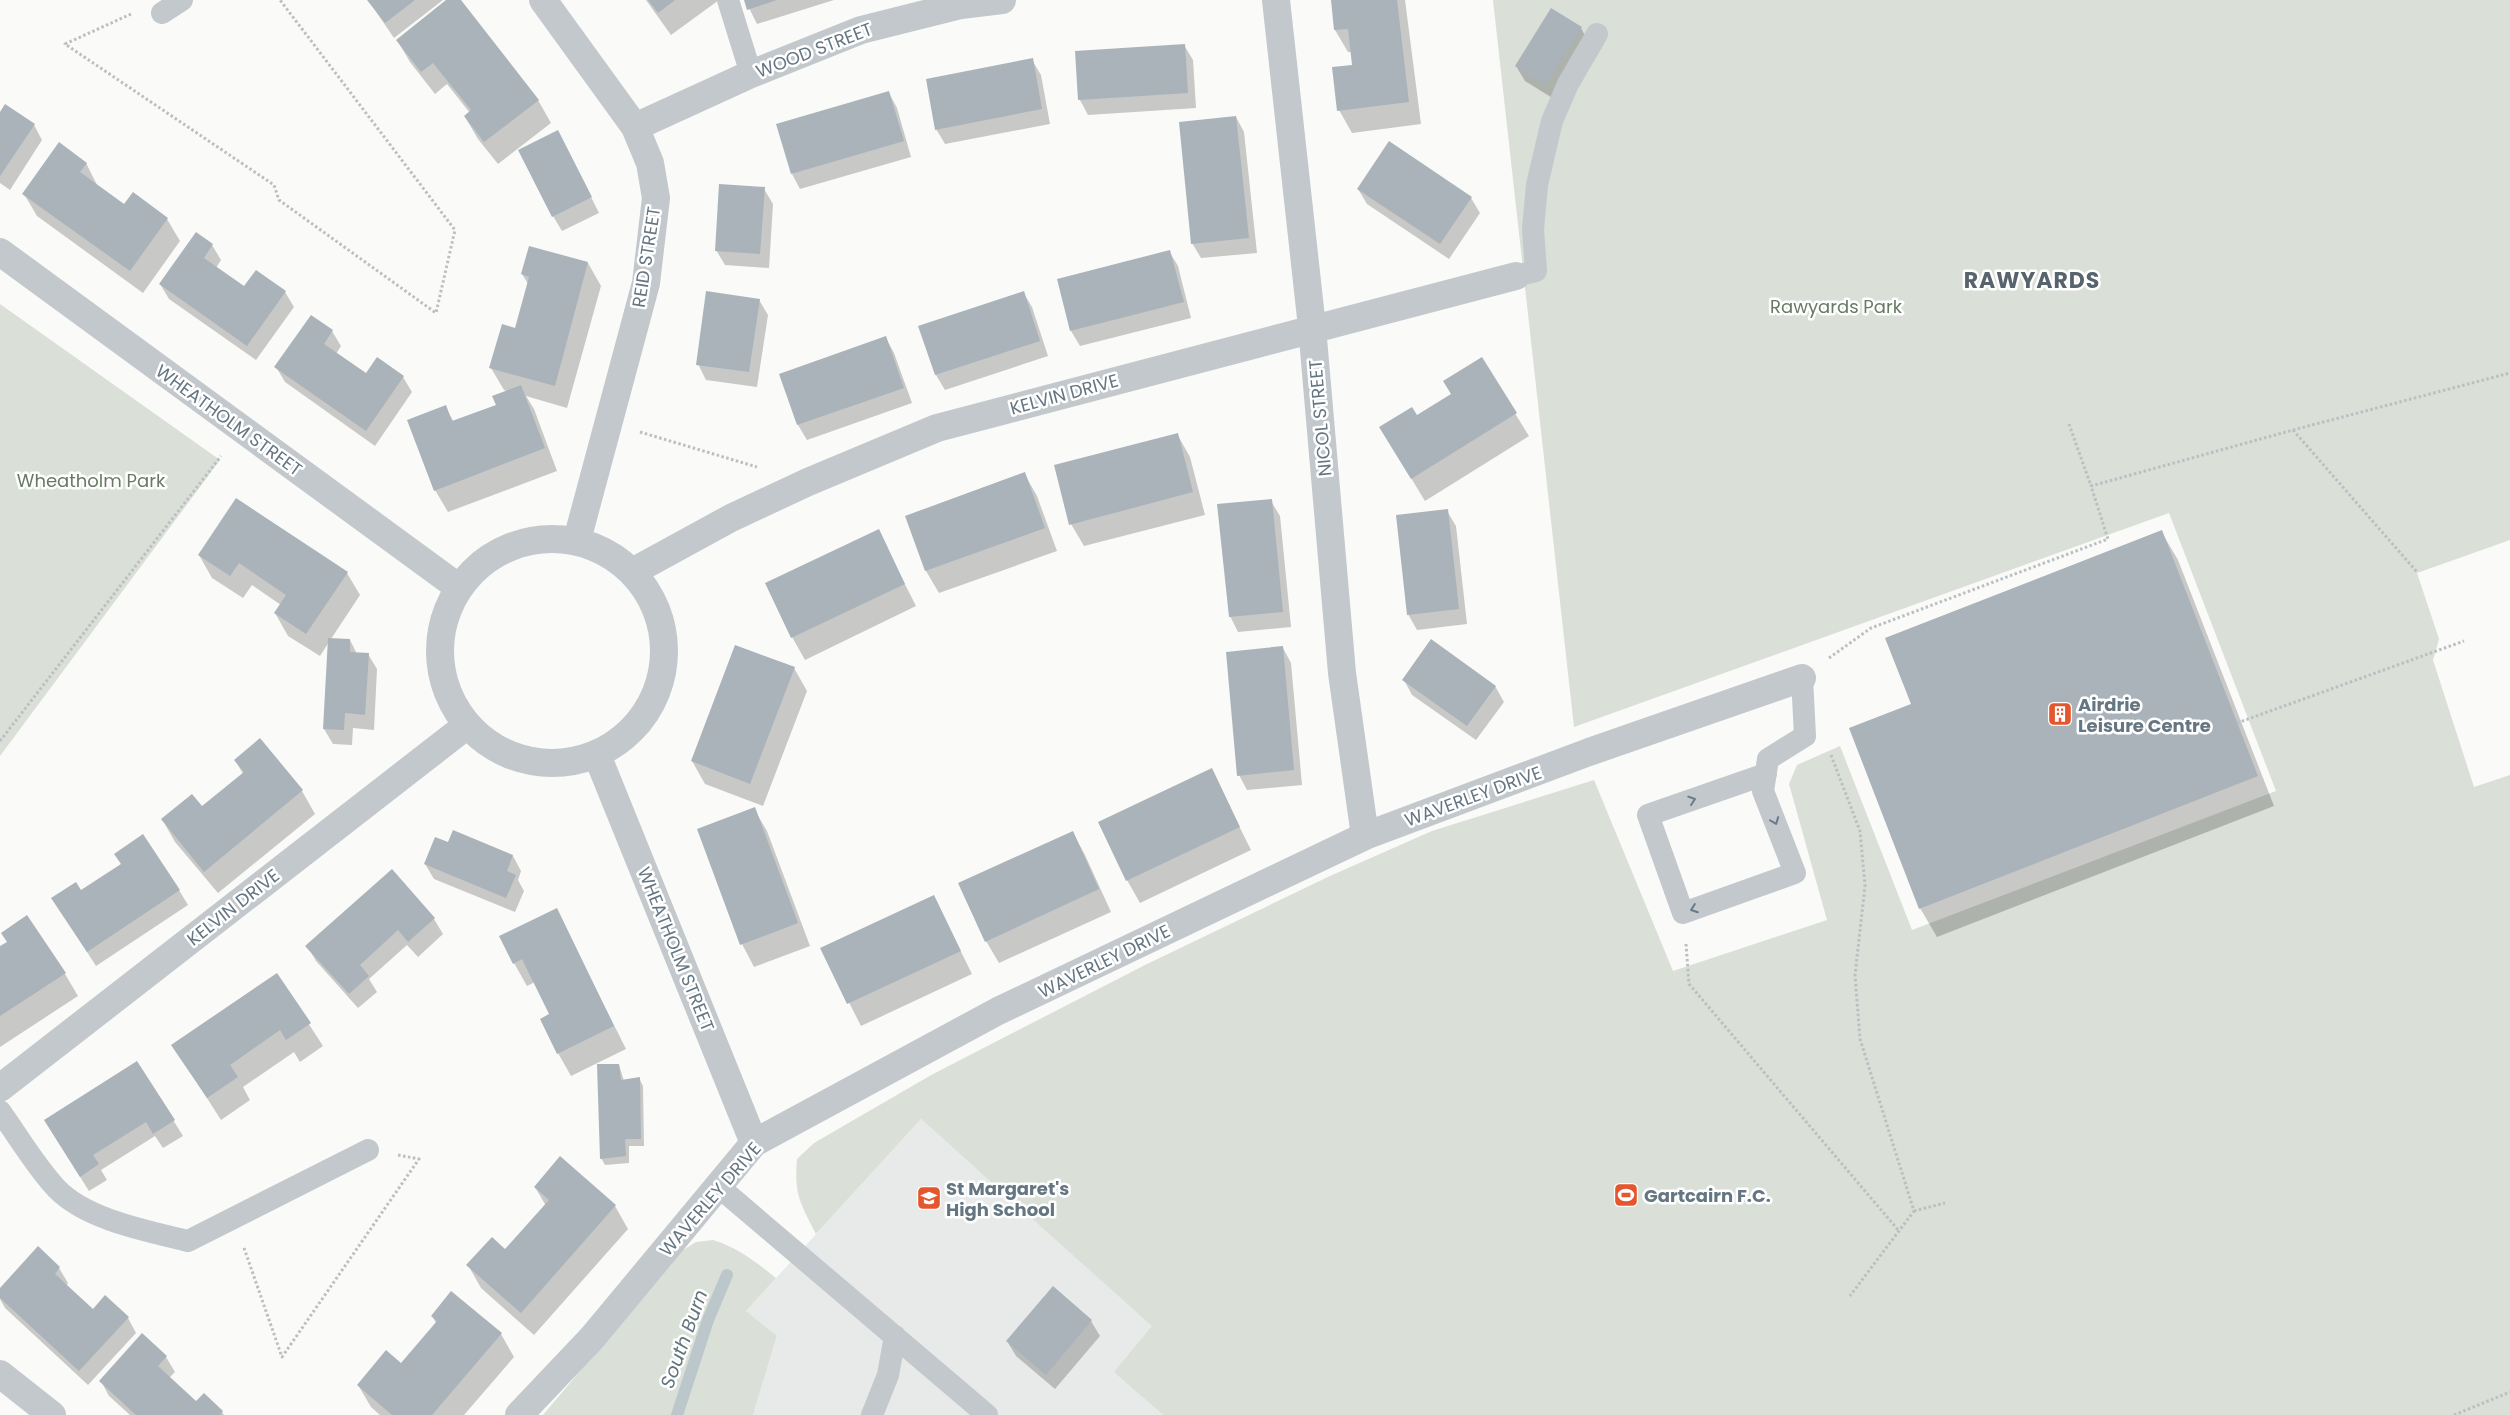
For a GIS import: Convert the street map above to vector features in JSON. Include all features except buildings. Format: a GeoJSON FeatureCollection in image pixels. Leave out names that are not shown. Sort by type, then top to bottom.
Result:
{"type":"FeatureCollection","features":[{"type":"Feature","properties":{"kind":"street","name":"REID STREET"},"geometry":{"type":"LineString","coordinates":[[542,0],[635,128],[650,163],[656,198],[646,283],[577,540]]}},
{"type":"Feature","properties":{"kind":"street","name":"WOOD STREET"},"geometry":{"type":"LineString","coordinates":[[635,128],[750,74],[861,30],[961,5],[1002,0]]}},
{"type":"Feature","properties":{"kind":"street","name":"NICOL STREET"},"geometry":{"type":"LineString","coordinates":[[1276,0],[1312,327],[1342,673],[1365,836]]}},
{"type":"Feature","properties":{"kind":"street","name":"WHEATHOLM STREET"},"geometry":{"type":"LineString","coordinates":[[0,252],[458,587]]}},
{"type":"Feature","properties":{"kind":"street","name":"KELVIN DRIVE"},"geometry":{"type":"LineString","coordinates":[[634,571],[731,518],[808,482],[937,428],[1312,327],[1516,276]]}},
{"type":"Feature","properties":{"kind":"street"},"geometry":{"type":"LineString","coordinates":[[530,539],[577,540],[601,548],[634,571],[654,602],[665,639],[662,679],[654,700],[631,732],[597,754],[544,764],[506,754],[466,726],[446,692],[439,660],[442,623],[458,587],[493,554],[530,539]]}},
{"type":"Feature","properties":{"kind":"street","name":"WAVERLEY DRIVE"},"geometry":{"type":"LineString","coordinates":[[519,1415],[592,1338],[754,1143],[998,1011],[1365,836],[1589,752],[1802,678]]}},
{"type":"Feature","properties":{"kind":"street","name":"KELVIN DRIVE"},"geometry":{"type":"LineString","coordinates":[[0,1088],[466,726]]}},
{"type":"Feature","properties":{"kind":"street","name":"WHEATHOLM STREET"},"geometry":{"type":"LineString","coordinates":[[597,754],[754,1143]]}},
{"type":"Feature","properties":{"kind":"street"},"geometry":{"type":"LineString","coordinates":[[0,1374],[47,1413]]}},
{"type":"Feature","properties":{"kind":"lane"},"geometry":{"type":"LineString","coordinates":[[162,13],[182,0]]}},
{"type":"Feature","properties":{"kind":"lane"},"geometry":{"type":"LineString","coordinates":[[728,0],[750,74]]}},
{"type":"Feature","properties":{"kind":"lane"},"geometry":{"type":"LineString","coordinates":[[1516,276],[1536,271],[1533,229],[1536,194],[1552,122],[1568,84],[1597,34]]}},
{"type":"Feature","properties":{"kind":"lane"},"geometry":{"type":"LineString","coordinates":[[1766,774],[1648,815],[1683,913],[1795,873],[1763,791],[1766,774],[1768,759],[1806,736],[1802,678]]}},
{"type":"Feature","properties":{"kind":"lane"},"geometry":{"type":"LineString","coordinates":[[0,1111],[58,1190],[84,1208],[130,1227],[188,1241],[368,1150]]}},
{"type":"Feature","properties":{"kind":"lane"},"geometry":{"type":"LineString","coordinates":[[719,1187],[987,1415]]}},
{"type":"Feature","properties":{"kind":"lane"},"geometry":{"type":"LineString","coordinates":[[872,1415],[888,1375],[895,1336]]}},
{"type":"Feature","properties":{"kind":"path"},"geometry":{"type":"LineString","coordinates":[[162,13],[146,7],[64,44],[274,185],[279,200],[436,312],[455,230],[280,0]]}},
{"type":"Feature","properties":{"kind":"path"},"geometry":{"type":"LineString","coordinates":[[2091,486],[2510,373]]}},
{"type":"Feature","properties":{"kind":"path"},"geometry":{"type":"LineString","coordinates":[[609,423],[808,482]]}},
{"type":"Feature","properties":{"kind":"path"},"geometry":{"type":"LineString","coordinates":[[1802,678],[1871,628],[2108,539],[2069,424]]}},
{"type":"Feature","properties":{"kind":"path"},"geometry":{"type":"LineString","coordinates":[[0,741],[241,430]]}},
{"type":"Feature","properties":{"kind":"path"},"geometry":{"type":"LineString","coordinates":[[2293,430],[2417,572]]}},
{"type":"Feature","properties":{"kind":"path"},"geometry":{"type":"LineString","coordinates":[[2237,723],[2464,641]]}},
{"type":"Feature","properties":{"kind":"path"},"geometry":{"type":"LineString","coordinates":[[1830,751],[1860,831],[1865,886],[1855,975],[1860,1039],[1914,1211]]}},
{"type":"Feature","properties":{"kind":"path"},"geometry":{"type":"LineString","coordinates":[[1683,913],[1689,984],[1899,1231]]}},
{"type":"Feature","properties":{"kind":"path"},"geometry":{"type":"LineString","coordinates":[[234,1218],[282,1357],[418,1159],[368,1150]]}},
{"type":"Feature","properties":{"kind":"path"},"geometry":{"type":"LineString","coordinates":[[1850,1296],[1914,1211],[1945,1203]]}},
{"type":"Feature","properties":{"kind":"path"},"geometry":{"type":"LineString","coordinates":[[2454,1415],[2510,1392]]}},
{"type":"Feature","properties":{"kind":"shaded area","name":"St Margaret's High School"},"geometry":{"type":"Polygon","coordinates":[[[921,1119],[1153,1326],[1115,1372],[1163,1415],[753,1415],[777,1337],[746,1311],[921,1119]]]}},
{"type":"Feature","properties":{"kind":"green space","name":"Rawyards Park"},"geometry":{"type":"Polygon","coordinates":[[[1493,0],[2510,0],[2510,540],[2417,573],[2439,639],[2433,660],[2474,787],[2510,775],[2510,1415],[1163,1415],[1114,1372],[1152,1326],[921,1119],[816,1234],[802,1206],[796,1181],[797,1159],[814,1143],[933,1074],[1145,965],[1330,876],[1432,831],[1594,780],[1673,971],[1827,920],[1789,784],[1797,765],[1840,746],[1912,930],[2276,791],[2169,513],[1574,727],[1493,0]]]}},
{"type":"Feature","properties":{"kind":"green space","name":"Wheatholm Park"},"geometry":{"type":"Polygon","coordinates":[[[0,304],[220,460],[0,756],[0,304]]]}},
{"type":"Feature","properties":{"kind":"green space"},"geometry":{"type":"Polygon","coordinates":[[[713,1240],[746,1256],[776,1278],[746,1311],[777,1336],[753,1415],[543,1415],[680,1252],[696,1242],[713,1240]]]}},
{"type":"Feature","properties":{"kind":"waterway","name":"South Burn"},"geometry":{"type":"LineString","coordinates":[[677,1415],[708,1320],[727,1275]]}},
{"type":"Feature","properties":{"kind":"place","name":"Airdrie Leisure Centre"},"geometry":{"type":"Point","coordinates":[2060,714]}},
{"type":"Feature","properties":{"kind":"place","name":"Gartcairn F.C."},"geometry":{"type":"Point","coordinates":[1626,1195]}},
{"type":"Feature","properties":{"kind":"place","name":"St Margaret's High School"},"geometry":{"type":"Point","coordinates":[929,1198]}},
{"type":"Feature","properties":{"kind":"district","name":"RAWYARDS"},"geometry":{"type":"Point","coordinates":[2032,280]}}]}
